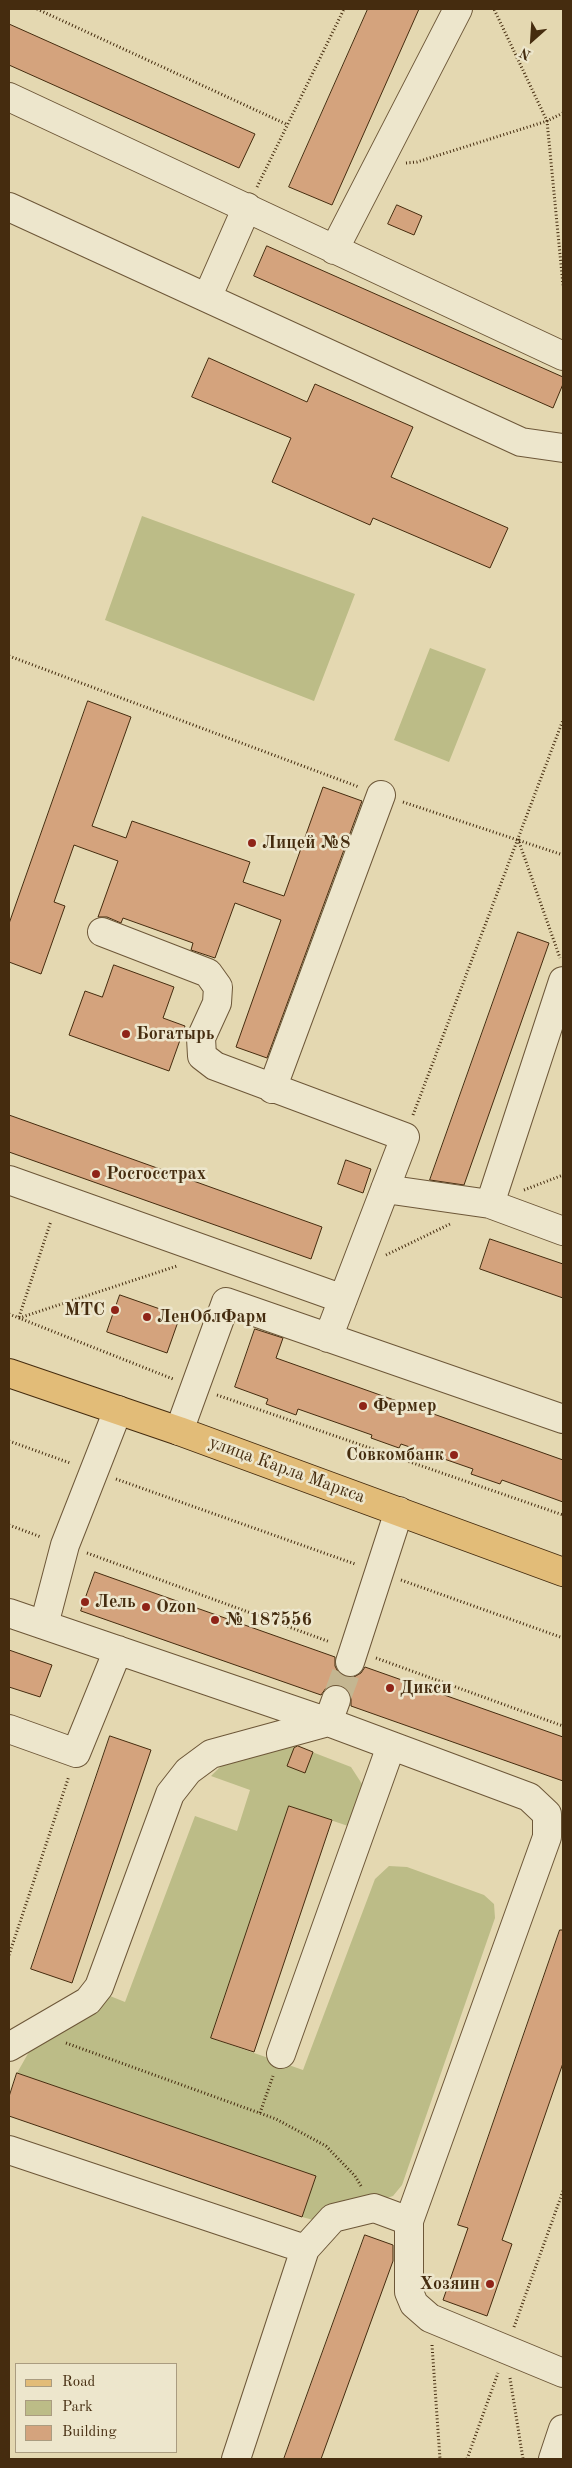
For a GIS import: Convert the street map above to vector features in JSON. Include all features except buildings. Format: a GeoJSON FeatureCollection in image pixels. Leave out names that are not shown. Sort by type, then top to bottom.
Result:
{"type":"FeatureCollection","features":[{"type":"Feature","properties":{"kind":"main road","name":"улица Карла Маркса"},"geometry":{"type":"LineString","coordinates":[[9,1372],[178,1431],[563,1572]]}},
{"type":"Feature","properties":{"kind":"street"},"geometry":{"type":"LineString","coordinates":[[334,250],[458,9]]}},
{"type":"Feature","properties":{"kind":"street"},"geometry":{"type":"LineString","coordinates":[[9,98],[247,207],[334,250],[563,356]]}},
{"type":"Feature","properties":{"kind":"street"},"geometry":{"type":"LineString","coordinates":[[9,207],[521,442],[563,448]]}},
{"type":"Feature","properties":{"kind":"street"},"geometry":{"type":"LineString","coordinates":[[207,298],[247,207]]}},
{"type":"Feature","properties":{"kind":"street"},"geometry":{"type":"LineString","coordinates":[[272,1089],[381,795]]}},
{"type":"Feature","properties":{"kind":"street"},"geometry":{"type":"LineString","coordinates":[[102,932],[208,973],[218,987],[217,1003],[201,1038],[202,1056],[215,1066],[272,1089],[405,1137],[328,1338]]}},
{"type":"Feature","properties":{"kind":"street"},"geometry":{"type":"LineString","coordinates":[[490,1204],[562,970]]}},
{"type":"Feature","properties":{"kind":"street"},"geometry":{"type":"LineString","coordinates":[[9,1180],[344,1299]]}},
{"type":"Feature","properties":{"kind":"street"},"geometry":{"type":"LineString","coordinates":[[385,1189],[490,1204],[563,1231]]}},
{"type":"Feature","properties":{"kind":"street"},"geometry":{"type":"LineString","coordinates":[[178,1431],[226,1302],[563,1419]]}},
{"type":"Feature","properties":{"kind":"street"},"geometry":{"type":"LineString","coordinates":[[44,1625],[65,1545],[118,1410]]}},
{"type":"Feature","properties":{"kind":"street"},"geometry":{"type":"LineString","coordinates":[[351,1656],[399,1511]]}},
{"type":"Feature","properties":{"kind":"street"},"geometry":{"type":"LineString","coordinates":[[9,1613],[118,1650],[332,1711],[391,1746],[529,1797],[547,1814],[547,1838],[409,2221],[409,2292],[414,2304],[430,2318],[563,2373]]}},
{"type":"Feature","properties":{"kind":"street"},"geometry":{"type":"LineString","coordinates":[[9,1728],[76,1753],[118,1650]]}},
{"type":"Feature","properties":{"kind":"street"},"geometry":{"type":"LineString","coordinates":[[9,2047],[88,2002],[100,1987],[170,1794],[188,1771],[211,1754],[332,1711]]}},
{"type":"Feature","properties":{"kind":"street"},"geometry":{"type":"LineString","coordinates":[[280,2054],[391,1746]]}},
{"type":"Feature","properties":{"kind":"street"},"geometry":{"type":"LineString","coordinates":[[9,2150],[305,2249]]}},
{"type":"Feature","properties":{"kind":"street"},"geometry":{"type":"LineString","coordinates":[[236,2459],[305,2249],[333,2218],[374,2208],[409,2221]]}},
{"type":"Feature","properties":{"kind":"street"},"geometry":{"type":"LineString","coordinates":[[553,2459],[563,2429]]}},
{"type":"Feature","properties":{"kind":"path"},"geometry":{"type":"LineString","coordinates":[[37,9],[288,125]]}},
{"type":"Feature","properties":{"kind":"path"},"geometry":{"type":"LineString","coordinates":[[247,207],[344,9]]}},
{"type":"Feature","properties":{"kind":"path"},"geometry":{"type":"LineString","coordinates":[[494,9],[547,121],[563,285]]}},
{"type":"Feature","properties":{"kind":"path"},"geometry":{"type":"LineString","coordinates":[[378,164],[418,162],[547,121],[563,113]]}},
{"type":"Feature","properties":{"kind":"path"},"geometry":{"type":"LineString","coordinates":[[9,656],[381,795],[563,854]]}},
{"type":"Feature","properties":{"kind":"path"},"geometry":{"type":"LineString","coordinates":[[405,1137],[563,720]]}},
{"type":"Feature","properties":{"kind":"path"},"geometry":{"type":"LineString","coordinates":[[518,839],[562,970]]}},
{"type":"Feature","properties":{"kind":"path"},"geometry":{"type":"LineString","coordinates":[[18,1318],[59,1197]]}},
{"type":"Feature","properties":{"kind":"path"},"geometry":{"type":"LineString","coordinates":[[354,1271],[456,1221]]}},
{"type":"Feature","properties":{"kind":"path"},"geometry":{"type":"LineString","coordinates":[[18,1318],[178,1266]]}},
{"type":"Feature","properties":{"kind":"path"},"geometry":{"type":"LineString","coordinates":[[9,1314],[194,1387],[563,1514]]}},
{"type":"Feature","properties":{"kind":"path"},"geometry":{"type":"LineString","coordinates":[[9,1441],[563,1638]]}},
{"type":"Feature","properties":{"kind":"path"},"geometry":{"type":"LineString","coordinates":[[9,1525],[351,1656],[563,1726]]}},
{"type":"Feature","properties":{"kind":"path"},"geometry":{"type":"LineString","coordinates":[[9,1956],[76,1753]]}},
{"type":"Feature","properties":{"kind":"path"},"geometry":{"type":"LineString","coordinates":[[35,2032],[276,2118],[326,2146],[355,2176],[374,2208]]}},
{"type":"Feature","properties":{"kind":"path"},"geometry":{"type":"LineString","coordinates":[[260,2113],[280,2054]]}},
{"type":"Feature","properties":{"kind":"path"},"geometry":{"type":"LineString","coordinates":[[467,2459],[563,2191]]}},
{"type":"Feature","properties":{"kind":"path"},"geometry":{"type":"LineString","coordinates":[[430,2318],[440,2459]]}},
{"type":"Feature","properties":{"kind":"path"},"geometry":{"type":"LineString","coordinates":[[506,2350],[524,2459]]}},
{"type":"Feature","properties":{"kind":"green space"},"geometry":{"type":"Polygon","coordinates":[[[142,516],[355,594],[314,701],[105,620],[142,516]]]}},
{"type":"Feature","properties":{"kind":"green space"},"geometry":{"type":"Polygon","coordinates":[[[430,648],[486,669],[449,762],[394,740],[430,648]]]}},
{"type":"Feature","properties":{"kind":"green space"},"geometry":{"type":"Polygon","coordinates":[[[294,1745],[351,1767],[362,1784],[348,1826],[289,1806],[211,2038],[303,2070],[375,1879],[389,1866],[407,1867],[484,1895],[494,1904],[495,1918],[402,2185],[393,2196],[317,2221],[302,2217],[316,2176],[17,2073],[34,2043],[105,1994],[125,2002],[195,1816],[237,1831],[250,1790],[211,1776],[224,1763],[294,1745]]]}},
{"type":"Feature","properties":{"kind":"tunnel"},"geometry":{"type":"LineString","coordinates":[[336,1700],[350,1662]]}},
{"type":"Feature","properties":{"kind":"place","name":"Лицей №8"},"geometry":{"type":"Point","coordinates":[252,843]}},
{"type":"Feature","properties":{"kind":"place","name":"Богатырь"},"geometry":{"type":"Point","coordinates":[126,1034]}},
{"type":"Feature","properties":{"kind":"place","name":"Росгосстрах"},"geometry":{"type":"Point","coordinates":[96,1174]}},
{"type":"Feature","properties":{"kind":"place","name":"МТС"},"geometry":{"type":"Point","coordinates":[115,1310]}},
{"type":"Feature","properties":{"kind":"place","name":"ЛенОблФарм"},"geometry":{"type":"Point","coordinates":[147,1317]}},
{"type":"Feature","properties":{"kind":"place","name":"Фермер"},"geometry":{"type":"Point","coordinates":[363,1406]}},
{"type":"Feature","properties":{"kind":"place","name":"Совкомбанк"},"geometry":{"type":"Point","coordinates":[454,1455]}},
{"type":"Feature","properties":{"kind":"place","name":"Лель"},"geometry":{"type":"Point","coordinates":[85,1602]}},
{"type":"Feature","properties":{"kind":"place","name":"Ozon"},"geometry":{"type":"Point","coordinates":[146,1607]}},
{"type":"Feature","properties":{"kind":"place","name":"№ 187556"},"geometry":{"type":"Point","coordinates":[215,1620]}},
{"type":"Feature","properties":{"kind":"place","name":"Дикси"},"geometry":{"type":"Point","coordinates":[390,1688]}},
{"type":"Feature","properties":{"kind":"place","name":"Хозяин"},"geometry":{"type":"Point","coordinates":[490,2284]}}]}
